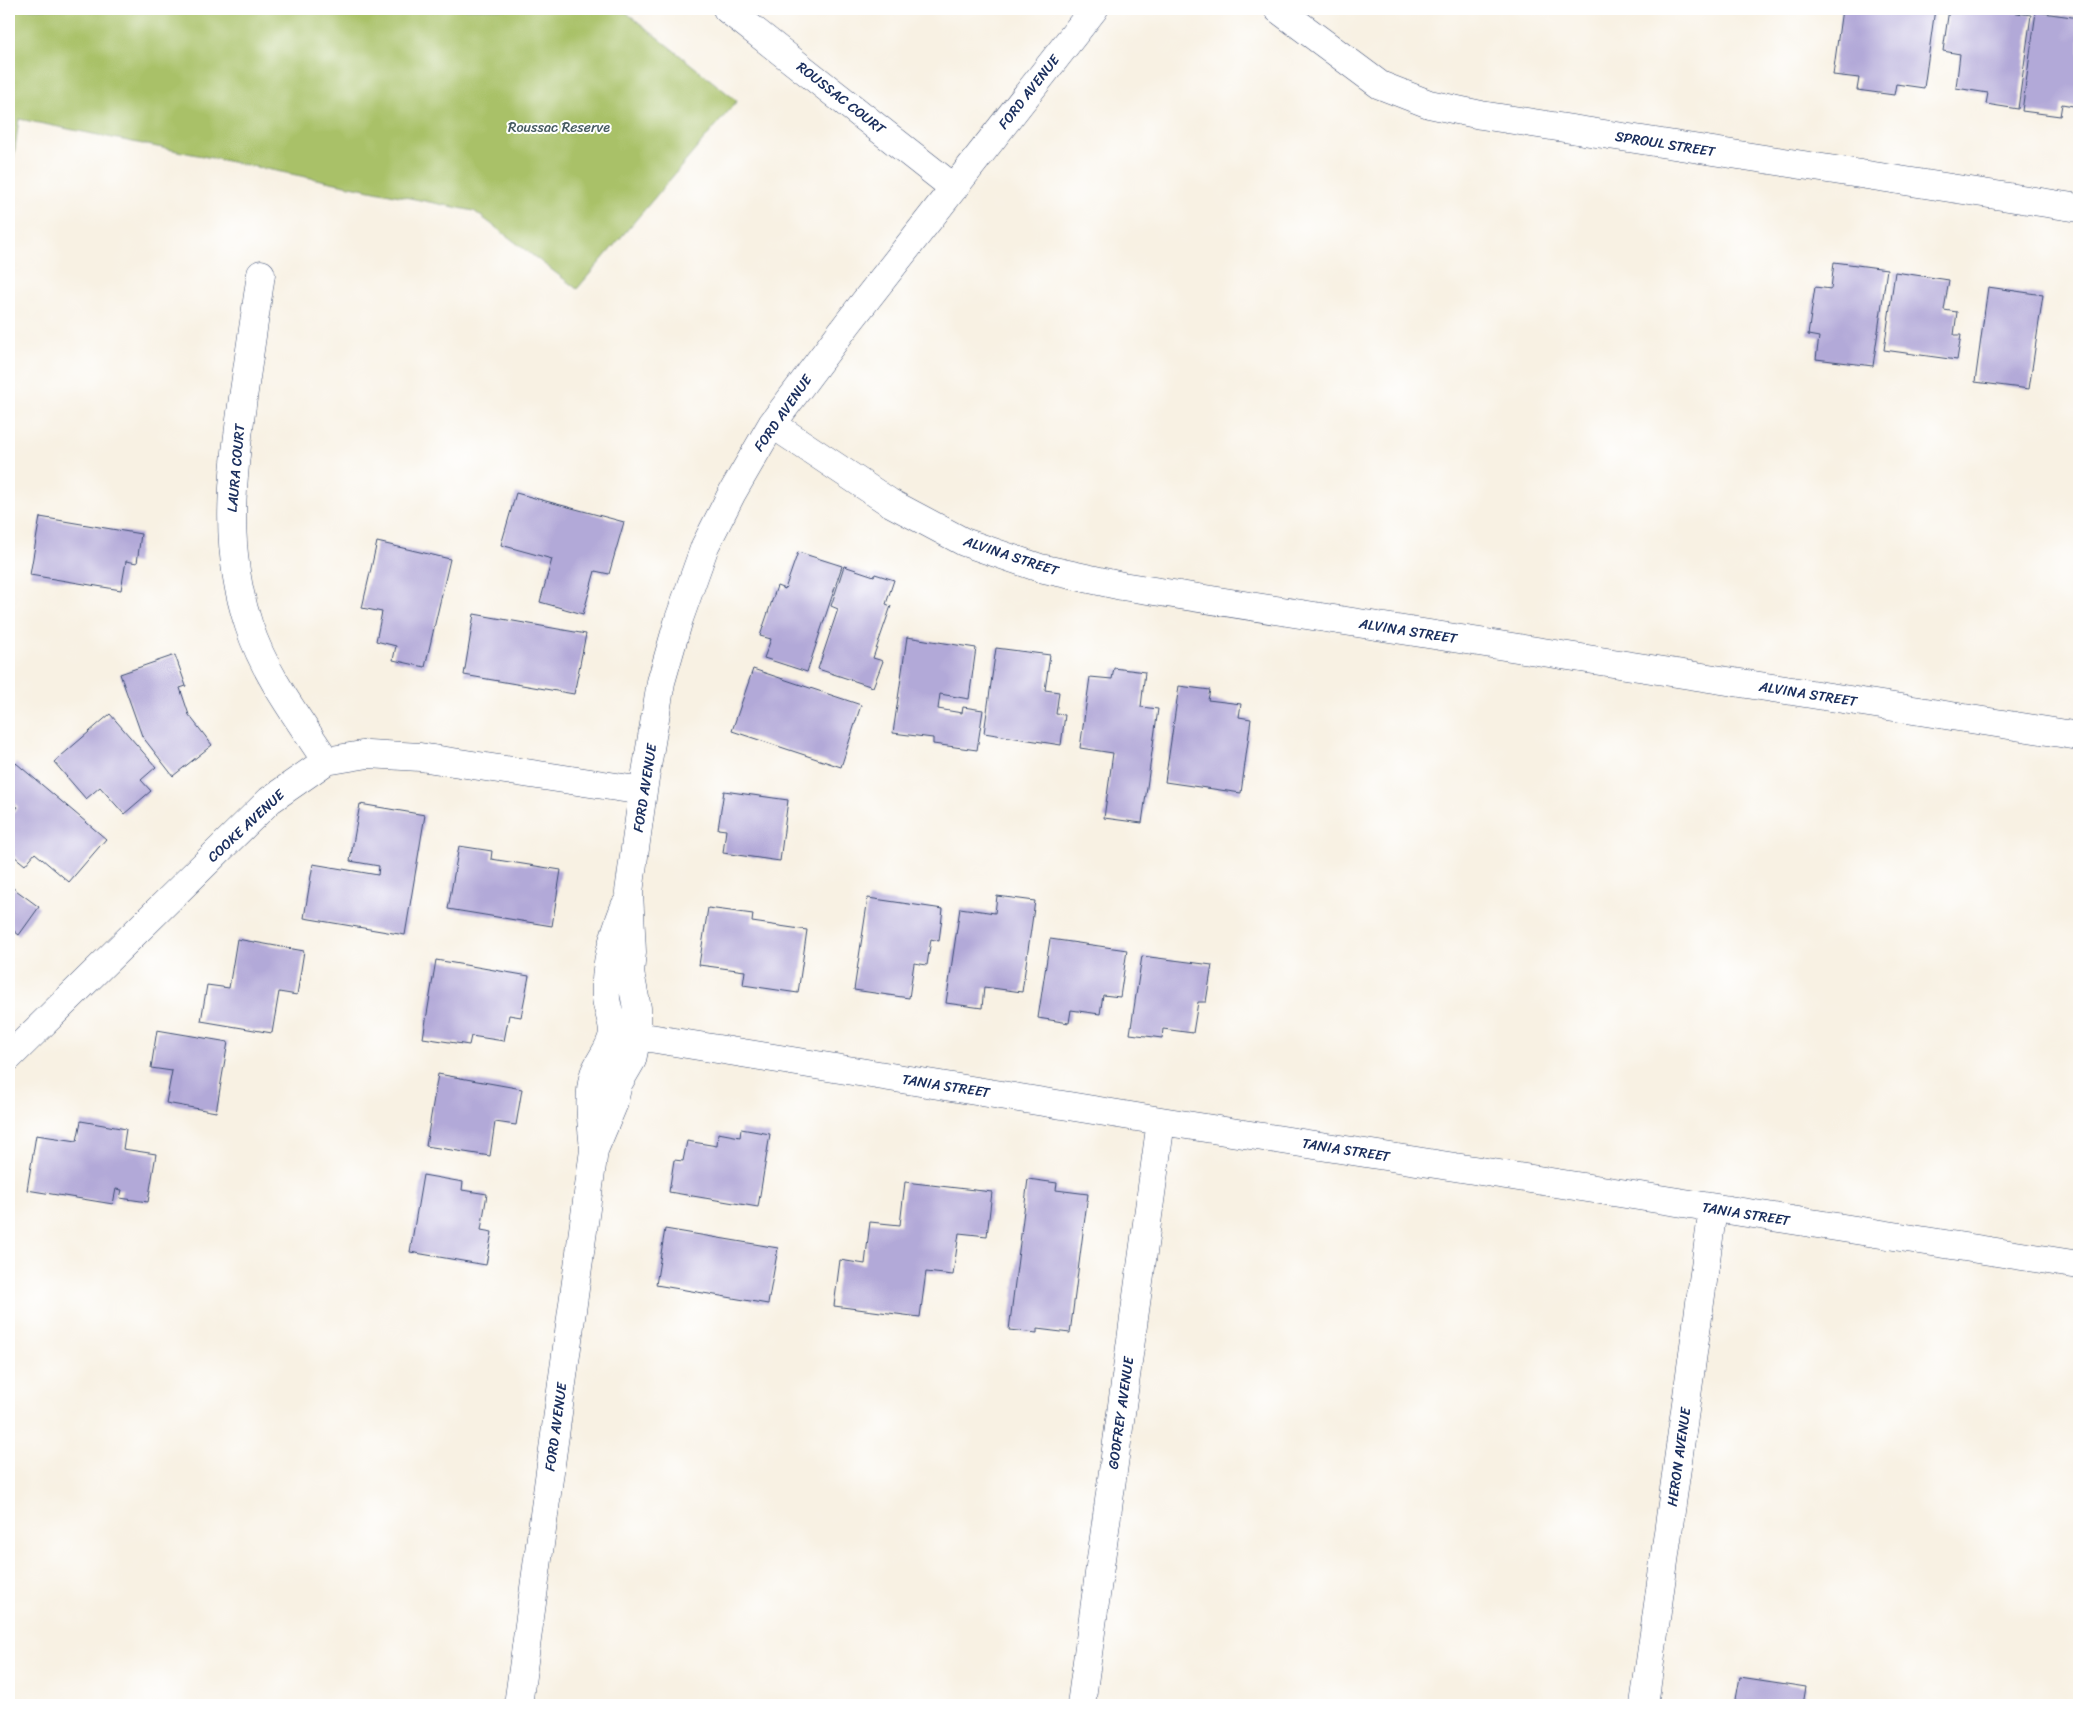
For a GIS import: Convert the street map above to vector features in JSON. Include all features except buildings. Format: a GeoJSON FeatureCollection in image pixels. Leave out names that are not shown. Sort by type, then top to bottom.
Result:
{"type":"FeatureCollection","features":[{"type":"Feature","properties":{"kind":"street","name":"ROUSSAC COURT"},"geometry":{"type":"LineString","coordinates":[[727,9],[954,188]]}},
{"type":"Feature","properties":{"kind":"street","name":"FORD AVENUE"},"geometry":{"type":"LineString","coordinates":[[518,1705],[594,1150],[590,1101],[594,1073],[607,1048],[625,1034],[606,1001],[606,971],[610,947],[629,892],[661,682],[679,619],[705,546],[732,493],[772,424],[1094,9]]}},
{"type":"Feature","properties":{"kind":"street","name":"SPROUL STREET"},"geometry":{"type":"LineString","coordinates":[[1278,9],[1380,85],[1429,104],[1480,115],[2079,208]]}},
{"type":"Feature","properties":{"kind":"street","name":"LAURA COURT"},"geometry":{"type":"LineString","coordinates":[[261,274],[235,458],[230,508],[235,563],[249,626],[276,684],[326,761]]}},
{"type":"Feature","properties":{"kind":"street","name":"ALVINA STREET"},"geometry":{"type":"LineString","coordinates":[[772,424],[888,502],[964,542],[1040,568],[1132,587],[2079,736]]}},
{"type":"Feature","properties":{"kind":"street","name":"COOKE AVENUE"},"geometry":{"type":"LineString","coordinates":[[15,1046],[270,800],[326,761],[368,754],[420,758],[643,791]]}},
{"type":"Feature","properties":{"kind":"street","name":"TANIA STREET"},"geometry":{"type":"LineString","coordinates":[[625,1034],[1713,1209],[2079,1265]]}},
{"type":"Feature","properties":{"kind":"street","name":"GODFREY AVENUE"},"geometry":{"type":"LineString","coordinates":[[1081,1705],[1161,1121]]}},
{"type":"Feature","properties":{"kind":"street","name":"HERON AVENUE"},"geometry":{"type":"LineString","coordinates":[[1644,1705],[1713,1209]]}},
{"type":"Feature","properties":{"kind":"green space","name":"Roussac Reserve"},"geometry":{"type":"Polygon","coordinates":[[[9,9],[622,9],[737,101],[577,289],[474,211],[19,119],[9,191],[9,9]]]}}]}
